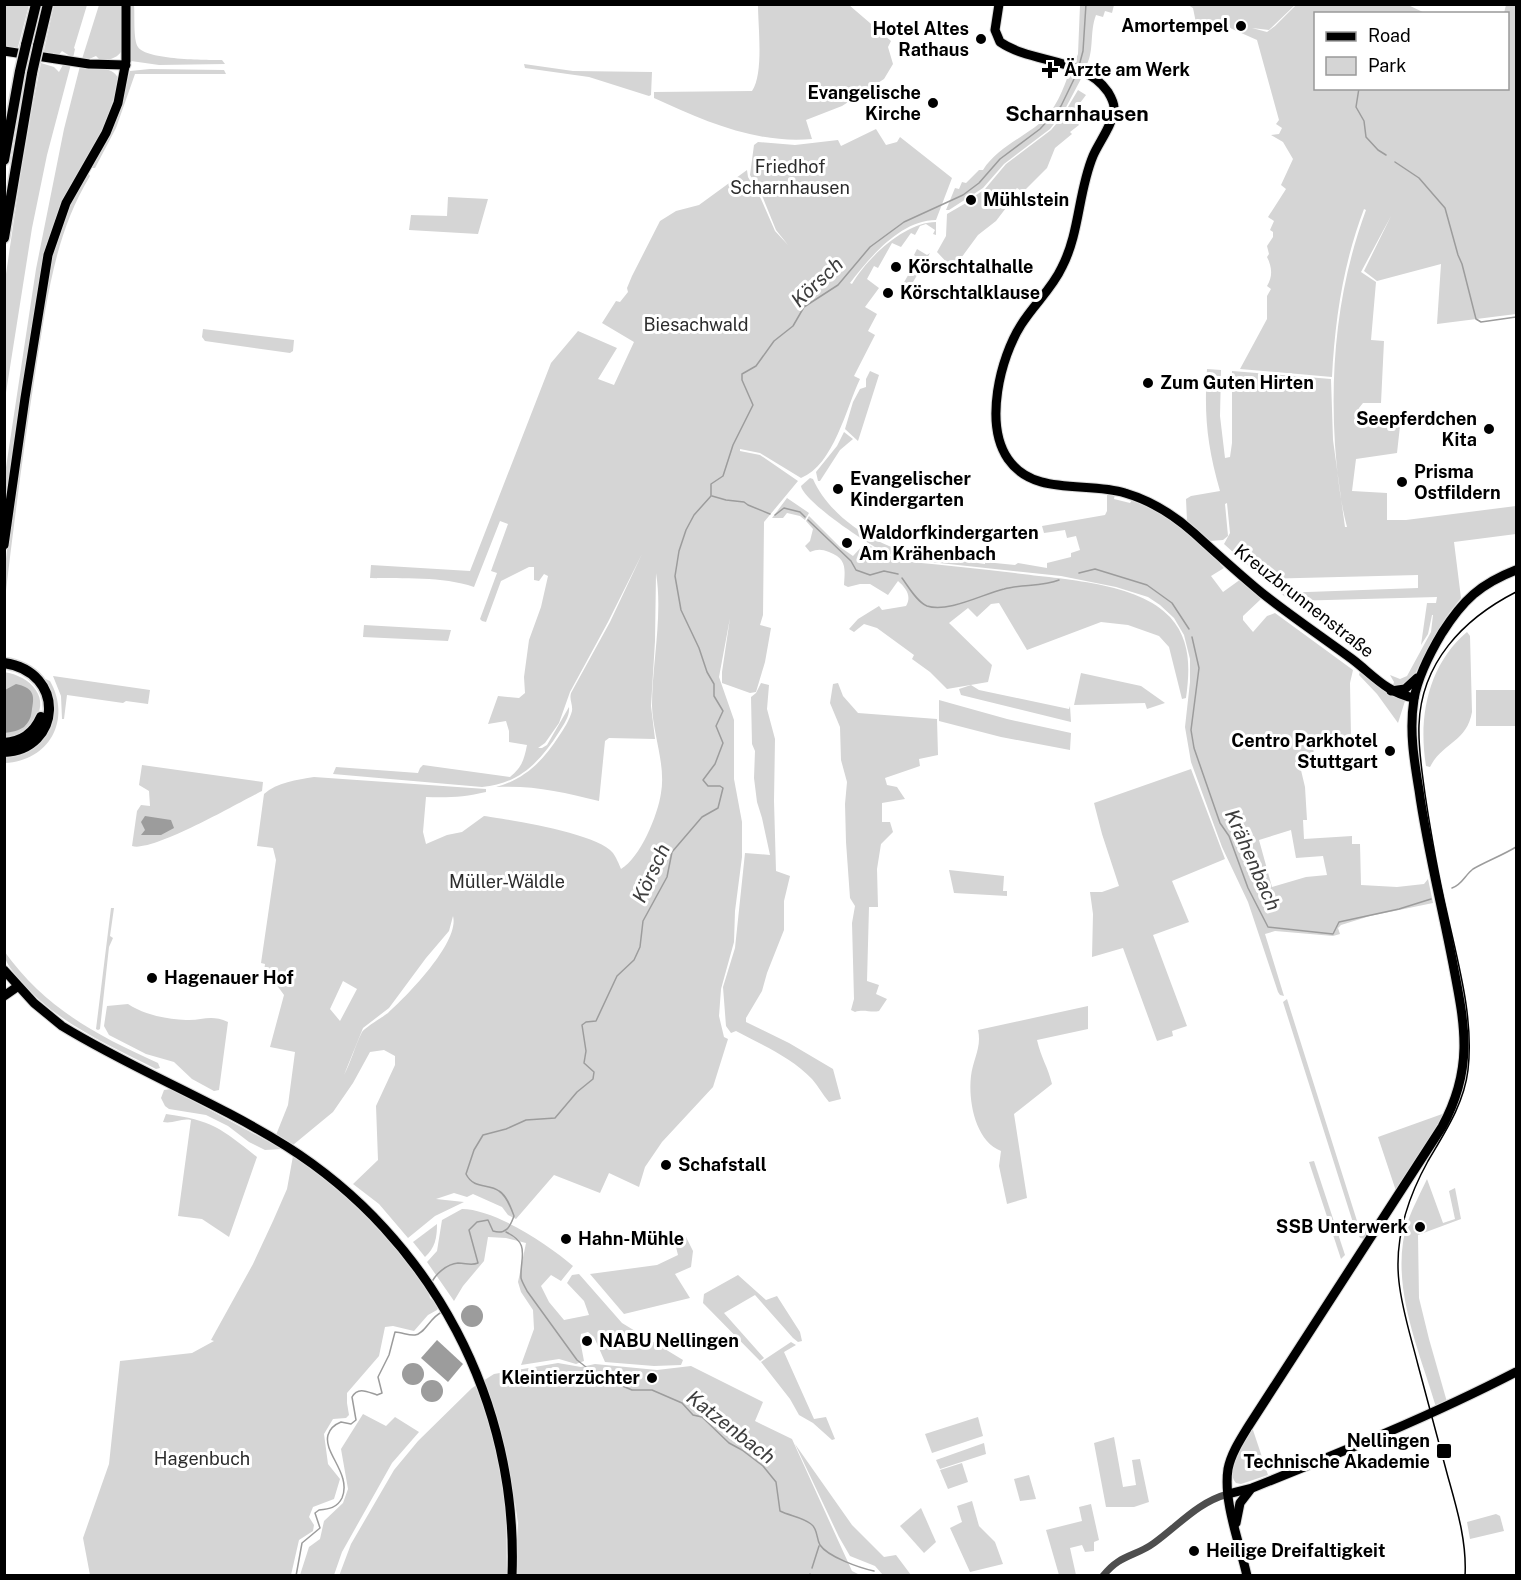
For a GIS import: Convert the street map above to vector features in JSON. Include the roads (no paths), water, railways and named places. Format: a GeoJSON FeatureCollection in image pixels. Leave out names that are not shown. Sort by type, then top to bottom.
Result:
{"type":"FeatureCollection","features":[{"type":"Feature","properties":{"kind":"highway"},"geometry":{"type":"LineString","coordinates":[[32,45],[31,27],[34,4]]}},
{"type":"Feature","properties":{"kind":"highway"},"geometry":{"type":"LineString","coordinates":[[4,160],[32,45],[48,4]]}},
{"type":"Feature","properties":{"kind":"highway"},"geometry":{"type":"LineString","coordinates":[[4,238],[26,72]]}},
{"type":"Feature","properties":{"kind":"highway"},"geometry":{"type":"LineString","coordinates":[[4,663],[19,666],[35,675],[46,690],[49,707],[45,725],[33,741],[19,750],[4,752]]}},
{"type":"Feature","properties":{"kind":"highway"},"geometry":{"type":"LineString","coordinates":[[4,669],[20,673],[31,680],[40,692],[42,704],[39,721],[31,733],[18,741],[4,743]]}},
{"type":"Feature","properties":{"kind":"main road"},"geometry":{"type":"LineString","coordinates":[[4,545],[26,390],[50,248],[70,194],[110,125],[121,92],[126,65],[126,4]]}},
{"type":"Feature","properties":{"kind":"main road","name":"Kreuzbrunnenstraße"},"geometry":{"type":"LineString","coordinates":[[999,4],[995,30],[1000,42],[1024,53],[1083,71],[1107,90],[1113,104],[1113,112],[1088,169],[1074,236],[1063,267],[1022,324],[1005,357],[997,397],[997,420],[1000,439],[1009,461],[1027,476],[1050,484],[1101,488],[1125,493],[1155,505],[1179,521],[1260,592],[1367,670],[1390,691],[1414,699]]}},
{"type":"Feature","properties":{"kind":"main road"},"geometry":{"type":"LineString","coordinates":[[4,51],[92,64],[126,65]]}},
{"type":"Feature","properties":{"kind":"main road"},"geometry":{"type":"LineString","coordinates":[[1247,1575],[1228,1494],[1228,1471],[1238,1443],[1442,1127],[1455,1102],[1461,1083],[1465,1043],[1418,785],[1412,736],[1414,699],[1422,671],[1439,638],[1463,603],[1478,590],[1516,570]]}},
{"type":"Feature","properties":{"kind":"main road"},"geometry":{"type":"LineString","coordinates":[[1458,611],[1493,587],[1516,575]]}},
{"type":"Feature","properties":{"kind":"main road"},"geometry":{"type":"LineString","coordinates":[[1390,691],[1407,688],[1422,671]]}},
{"type":"Feature","properties":{"kind":"main road"},"geometry":{"type":"LineString","coordinates":[[4,970],[11,983],[47,1015],[74,1033],[296,1152],[352,1196],[405,1251],[437,1296],[468,1351],[492,1416],[506,1475],[511,1511],[512,1575]]}},
{"type":"Feature","properties":{"kind":"main road"},"geometry":{"type":"LineString","coordinates":[[4,996],[11,983]]}},
{"type":"Feature","properties":{"kind":"main road"},"geometry":{"type":"LineString","coordinates":[[1228,1494],[1252,1488],[1440,1410],[1516,1372]]}},
{"type":"Feature","properties":{"kind":"main road"},"geometry":{"type":"LineString","coordinates":[[1236,1528],[1236,1516],[1240,1503],[1252,1488]]}},
{"type":"Feature","properties":{"kind":"street"},"geometry":{"type":"LineString","coordinates":[[1103,1575],[1118,1560],[1154,1543],[1202,1504],[1228,1494]]}},
{"type":"Feature","properties":{"kind":"waterway","name":"Körsch"},"geometry":{"type":"LineString","coordinates":[[1079,66],[1083,51],[1086,4]]}},
{"type":"Feature","properties":{"kind":"waterway","name":"Körsch"},"geometry":{"type":"LineString","coordinates":[[431,1284],[438,1273],[450,1265],[478,1263],[469,1230],[477,1222],[488,1220],[493,1231],[497,1232],[509,1227],[514,1216],[502,1193],[473,1182],[466,1174],[474,1150],[483,1135],[506,1129],[526,1120],[555,1118],[577,1092],[593,1079],[594,1072],[584,1063],[586,1051],[582,1025],[596,1021],[617,976],[634,960],[640,947],[643,921],[667,877],[672,852],[702,817],[718,808],[723,788],[708,786],[703,780],[715,764],[723,743],[716,726],[723,711],[714,696],[714,684],[681,610],[675,576],[679,551],[686,530],[694,515],[711,496],[711,484],[723,476],[733,445],[753,405],[742,380],[742,374],[756,366],[774,341],[793,326],[804,307],[838,285],[870,247],[904,222],[963,195],[979,183],[1000,159],[1040,129],[1061,106],[1077,73]]}},
{"type":"Feature","properties":{"kind":"waterway"},"geometry":{"type":"LineString","coordinates":[[1359,90],[1356,107],[1364,121],[1366,137],[1386,155]]}},
{"type":"Feature","properties":{"kind":"waterway"},"geometry":{"type":"LineString","coordinates":[[1395,162],[1419,178],[1445,208],[1476,319],[1481,322],[1516,317]]}},
{"type":"Feature","properties":{"kind":"waterway","name":"Krähenbach"},"geometry":{"type":"LineString","coordinates":[[712,496],[744,502],[770,514]]}},
{"type":"Feature","properties":{"kind":"waterway","name":"Krähenbach"},"geometry":{"type":"LineString","coordinates":[[775,515],[784,508],[800,512],[805,517]]}},
{"type":"Feature","properties":{"kind":"waterway","name":"Krähenbach"},"geometry":{"type":"LineString","coordinates":[[808,520],[851,561],[856,570],[870,575],[884,571],[898,574]]}},
{"type":"Feature","properties":{"kind":"waterway","name":"Krähenbach"},"geometry":{"type":"LineString","coordinates":[[1079,573],[1095,569],[1147,585],[1172,603],[1189,629]]}},
{"type":"Feature","properties":{"kind":"waterway","name":"Krähenbach"},"geometry":{"type":"LineString","coordinates":[[902,578],[920,601],[927,606],[935,607],[955,605],[1011,587],[1046,584],[1059,580]]}},
{"type":"Feature","properties":{"kind":"waterway","name":"Krähenbach"},"geometry":{"type":"LineString","coordinates":[[1192,637],[1199,668],[1191,730],[1194,748],[1220,823],[1229,836],[1248,888],[1268,927],[1333,934],[1339,922],[1399,909],[1431,899]]}},
{"type":"Feature","properties":{"kind":"waterway","name":"Krähenbach"},"geometry":{"type":"LineString","coordinates":[[1452,888],[1458,885],[1473,869],[1516,847]]}},
{"type":"Feature","properties":{"kind":"waterway","name":"Katzenbach"},"geometry":{"type":"LineString","coordinates":[[506,1232],[519,1241],[521,1246],[521,1278],[527,1291],[577,1360],[601,1377],[632,1390],[652,1390],[682,1403],[693,1415],[702,1417],[729,1443],[763,1466],[776,1482],[780,1511],[811,1524],[815,1528],[820,1545],[830,1554],[853,1565],[874,1571]]}},
{"type":"Feature","properties":{"kind":"waterway","name":"Körsch"},"geometry":{"type":"LineString","coordinates":[[296,1576],[302,1543],[320,1528],[315,1513],[335,1506],[342,1498],[343,1481],[329,1449],[329,1433],[341,1422],[351,1424],[356,1420],[352,1397],[354,1394],[360,1391],[377,1395],[382,1393],[378,1377],[389,1355],[395,1332],[419,1334],[442,1312]]}},
{"type":"Feature","properties":{"kind":"waterway"},"geometry":{"type":"LineString","coordinates":[[812,1568],[819,1546]]}},
{"type":"Feature","properties":{"kind":"tram line"},"geometry":{"type":"LineString","coordinates":[[1465,1576],[1461,1526],[1404,1313],[1398,1266],[1400,1235],[1408,1205],[1428,1161],[1458,1106],[1466,1082],[1469,1050],[1464,991],[1427,809],[1420,760],[1419,725],[1428,682],[1448,645],[1479,615],[1516,592]]}},
{"type":"Feature","properties":{"kind":"place","name":"Amortempel"},"geometry":{"type":"Point","coordinates":[1241,26]}},
{"type":"Feature","properties":{"kind":"place","name":"Hotel Altes Rathaus"},"geometry":{"type":"Point","coordinates":[981,39]}},
{"type":"Feature","properties":{"kind":"place","name":"Ärzte am Werk"},"geometry":{"type":"Point","coordinates":[1050,70]}},
{"type":"Feature","properties":{"kind":"place","name":"Evangelische Kirche"},"geometry":{"type":"Point","coordinates":[933,103]}},
{"type":"Feature","properties":{"kind":"place","name":"Mühlstein"},"geometry":{"type":"Point","coordinates":[971,200]}},
{"type":"Feature","properties":{"kind":"place","name":"Körschtalhalle"},"geometry":{"type":"Point","coordinates":[896,267]}},
{"type":"Feature","properties":{"kind":"place","name":"Körschtalklause"},"geometry":{"type":"Point","coordinates":[888,293]}},
{"type":"Feature","properties":{"kind":"place","name":"Zum Guten Hirten"},"geometry":{"type":"Point","coordinates":[1148,383]}},
{"type":"Feature","properties":{"kind":"place","name":"Seepferdchen Kita"},"geometry":{"type":"Point","coordinates":[1489,429]}},
{"type":"Feature","properties":{"kind":"place","name":"Prisma Ostfildern"},"geometry":{"type":"Point","coordinates":[1402,482]}},
{"type":"Feature","properties":{"kind":"place","name":"Evangelischer Kindergarten"},"geometry":{"type":"Point","coordinates":[838,489]}},
{"type":"Feature","properties":{"kind":"place","name":"Waldorfkindergarten Am Krähenbach"},"geometry":{"type":"Point","coordinates":[847,543]}},
{"type":"Feature","properties":{"kind":"place","name":"Centro Parkhotel Stuttgart"},"geometry":{"type":"Point","coordinates":[1390,751]}},
{"type":"Feature","properties":{"kind":"place","name":"Hagenauer Hof"},"geometry":{"type":"Point","coordinates":[152,978]}},
{"type":"Feature","properties":{"kind":"place","name":"Schafstall"},"geometry":{"type":"Point","coordinates":[666,1165]}},
{"type":"Feature","properties":{"kind":"place","name":"SSB Unterwerk"},"geometry":{"type":"Point","coordinates":[1420,1227]}},
{"type":"Feature","properties":{"kind":"place","name":"Hahn-Mühle"},"geometry":{"type":"Point","coordinates":[566,1239]}},
{"type":"Feature","properties":{"kind":"place","name":"NABU Nellingen"},"geometry":{"type":"Point","coordinates":[587,1341]}},
{"type":"Feature","properties":{"kind":"place","name":"Kleintierzüchter"},"geometry":{"type":"Point","coordinates":[652,1378]}},
{"type":"Feature","properties":{"kind":"place","name":"Nellingen Technische Akademie"},"geometry":{"type":"Point","coordinates":[1444,1451]}},
{"type":"Feature","properties":{"kind":"place","name":"Heilige Dreifaltigkeit"},"geometry":{"type":"Point","coordinates":[1194,1551]}},
{"type":"Feature","properties":{"kind":"district","name":"Scharnhausen"},"geometry":{"type":"Point","coordinates":[1077,114]}},
{"type":"Feature","properties":{"kind":"park label","name":"Friedhof Scharnhausen"},"geometry":{"type":"Point","coordinates":[790,177]}},
{"type":"Feature","properties":{"kind":"park label","name":"Biesachwald"},"geometry":{"type":"Point","coordinates":[696,325]}},
{"type":"Feature","properties":{"kind":"park label","name":"Müller-Wäldle"},"geometry":{"type":"Point","coordinates":[507,882]}},
{"type":"Feature","properties":{"kind":"park label","name":"Hagenbuch"},"geometry":{"type":"Point","coordinates":[202,1459]}}]}
